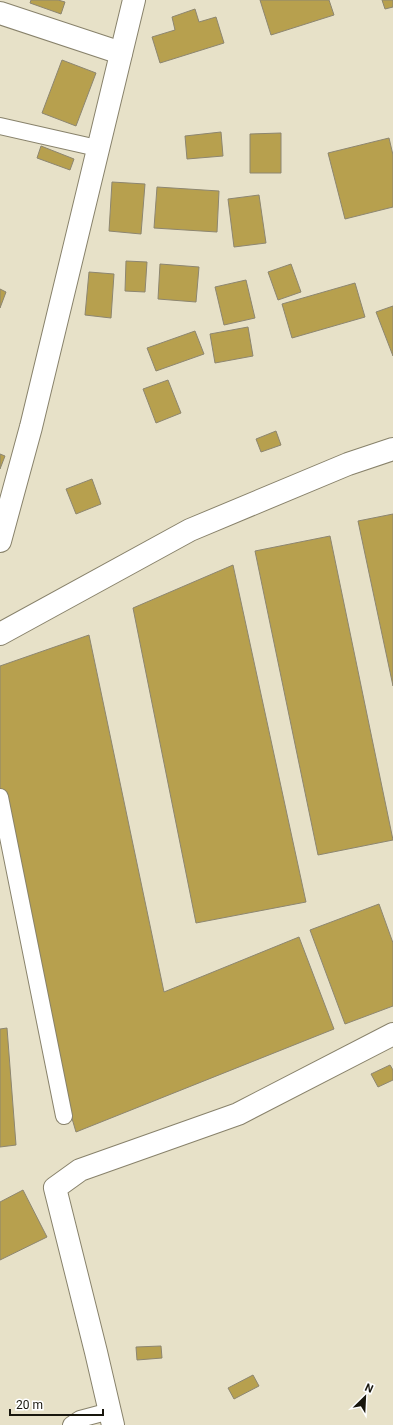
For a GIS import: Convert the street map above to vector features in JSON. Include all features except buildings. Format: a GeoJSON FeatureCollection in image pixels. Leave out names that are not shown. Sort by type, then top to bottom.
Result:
{"type":"FeatureCollection","features":[{"type":"Feature","properties":{"kind":"street"},"geometry":{"type":"LineString","coordinates":[[0,542],[31,427],[97,148],[134,0]]}},
{"type":"Feature","properties":{"kind":"street"},"geometry":{"type":"LineString","coordinates":[[0,13],[121,53]]}},
{"type":"Feature","properties":{"kind":"street"},"geometry":{"type":"LineString","coordinates":[[0,634],[190,530],[348,464],[393,449]]}},
{"type":"Feature","properties":{"kind":"street"},"geometry":{"type":"LineString","coordinates":[[111,1418],[55,1188],[80,1170],[238,1114],[393,1034]]}},
{"type":"Feature","properties":{"kind":"lane"},"geometry":{"type":"LineString","coordinates":[[0,126],[97,148]]}},
{"type":"Feature","properties":{"kind":"lane"},"geometry":{"type":"LineString","coordinates":[[0,797],[64,1116]]}},
{"type":"Feature","properties":{"kind":"lane"},"geometry":{"type":"LineString","coordinates":[[71,1425],[80,1419],[111,1418]]}}]}
